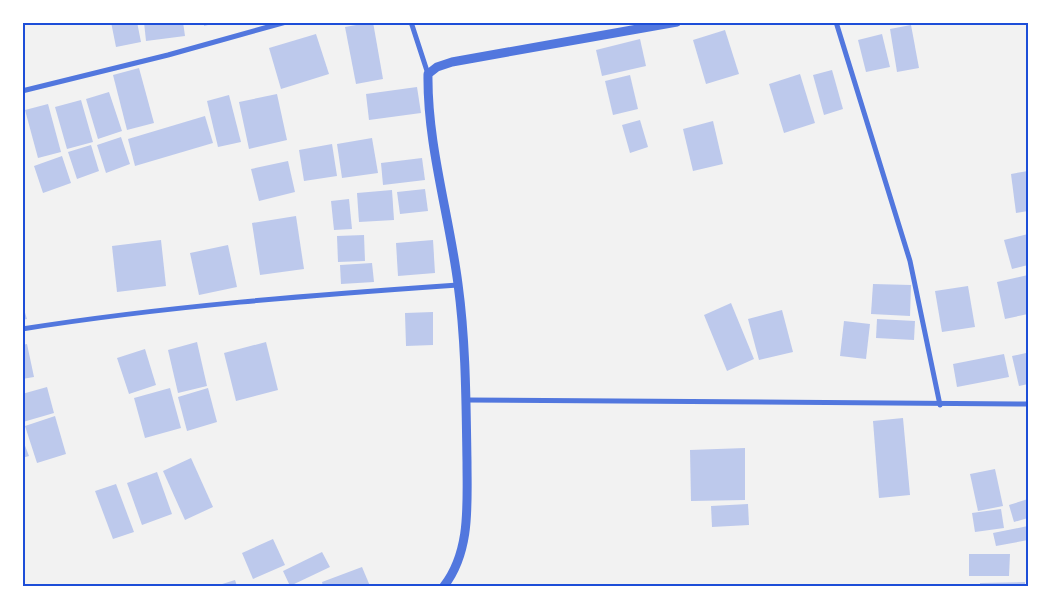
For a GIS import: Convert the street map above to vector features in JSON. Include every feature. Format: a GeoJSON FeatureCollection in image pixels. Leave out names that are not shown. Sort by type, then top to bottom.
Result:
{"type":"FeatureCollection","features":[{"type":"Feature","properties":{"kind":"street"},"geometry":{"type":"LineString","coordinates":[[22,91],[168,55],[286,22]]}},
{"type":"Feature","properties":{"kind":"street"},"geometry":{"type":"LineString","coordinates":[[411,22],[428,74],[435,147],[458,285],[467,400],[466,527],[457,566],[444,586]]}},
{"type":"Feature","properties":{"kind":"street"},"geometry":{"type":"LineString","coordinates":[[428,74],[437,67],[452,62],[677,22]]}},
{"type":"Feature","properties":{"kind":"street"},"geometry":{"type":"LineString","coordinates":[[836,22],[910,261],[940,405]]}},
{"type":"Feature","properties":{"kind":"street"},"geometry":{"type":"LineString","coordinates":[[22,329],[100,316],[262,300],[458,285]]}},
{"type":"Feature","properties":{"kind":"street"},"geometry":{"type":"LineString","coordinates":[[467,400],[940,405],[1028,404]]}},
{"type":"Feature","properties":{"kind":"building"},"geometry":{"type":"Polygon","coordinates":[[[111,22],[137,22],[141,42],[116,47],[111,22]]]}},
{"type":"Feature","properties":{"kind":"building"},"geometry":{"type":"Polygon","coordinates":[[[144,22],[183,22],[185,36],[146,41],[144,22]]]}},
{"type":"Feature","properties":{"kind":"building"},"geometry":{"type":"Polygon","coordinates":[[[204,22],[216,22],[216,23],[204,26],[204,22]]]}},
{"type":"Feature","properties":{"kind":"building"},"geometry":{"type":"Polygon","coordinates":[[[373,22],[383,79],[356,84],[345,27],[373,22]]]}},
{"type":"Feature","properties":{"kind":"building"},"geometry":{"type":"Polygon","coordinates":[[[911,25],[919,68],[897,72],[890,29],[911,25]]]}},
{"type":"Feature","properties":{"kind":"building"},"geometry":{"type":"Polygon","coordinates":[[[725,30],[739,74],[706,84],[693,40],[725,30]]]}},
{"type":"Feature","properties":{"kind":"building"},"geometry":{"type":"Polygon","coordinates":[[[316,34],[329,74],[281,89],[269,48],[316,34]]]}},
{"type":"Feature","properties":{"kind":"building"},"geometry":{"type":"Polygon","coordinates":[[[882,34],[890,67],[866,72],[858,40],[882,34]]]}},
{"type":"Feature","properties":{"kind":"building"},"geometry":{"type":"Polygon","coordinates":[[[640,39],[646,66],[602,76],[596,50],[640,39]]]}},
{"type":"Feature","properties":{"kind":"building"},"geometry":{"type":"Polygon","coordinates":[[[139,68],[154,123],[127,130],[113,75],[139,68]]]}},
{"type":"Feature","properties":{"kind":"building"},"geometry":{"type":"Polygon","coordinates":[[[832,70],[843,109],[824,115],[813,75],[832,70]]]}},
{"type":"Feature","properties":{"kind":"building"},"geometry":{"type":"Polygon","coordinates":[[[800,74],[815,123],[784,133],[769,84],[800,74]]]}},
{"type":"Feature","properties":{"kind":"building"},"geometry":{"type":"Polygon","coordinates":[[[630,75],[638,109],[613,115],[605,81],[630,75]]]}},
{"type":"Feature","properties":{"kind":"building"},"geometry":{"type":"Polygon","coordinates":[[[417,87],[421,113],[369,120],[366,94],[417,87]]]}},
{"type":"Feature","properties":{"kind":"building"},"geometry":{"type":"Polygon","coordinates":[[[109,92],[122,131],[98,139],[86,99],[109,92]]]}},
{"type":"Feature","properties":{"kind":"building"},"geometry":{"type":"Polygon","coordinates":[[[277,94],[287,140],[249,149],[239,102],[277,94]]]}},
{"type":"Feature","properties":{"kind":"building"},"geometry":{"type":"Polygon","coordinates":[[[229,95],[241,142],[218,147],[207,101],[229,95]]]}},
{"type":"Feature","properties":{"kind":"building"},"geometry":{"type":"Polygon","coordinates":[[[81,100],[93,142],[67,149],[55,107],[81,100]]]}},
{"type":"Feature","properties":{"kind":"building"},"geometry":{"type":"Polygon","coordinates":[[[48,104],[61,152],[38,158],[25,110],[48,104]]]}},
{"type":"Feature","properties":{"kind":"building"},"geometry":{"type":"Polygon","coordinates":[[[205,116],[213,143],[135,166],[128,139],[205,116]]]}},
{"type":"Feature","properties":{"kind":"building"},"geometry":{"type":"Polygon","coordinates":[[[640,120],[648,147],[630,153],[622,125],[640,120]]]}},
{"type":"Feature","properties":{"kind":"building"},"geometry":{"type":"Polygon","coordinates":[[[713,121],[723,164],[693,171],[683,129],[713,121]]]}},
{"type":"Feature","properties":{"kind":"building"},"geometry":{"type":"Polygon","coordinates":[[[121,137],[130,164],[106,173],[97,145],[121,137]]]}},
{"type":"Feature","properties":{"kind":"building"},"geometry":{"type":"Polygon","coordinates":[[[372,138],[378,173],[342,178],[337,144],[372,138]]]}},
{"type":"Feature","properties":{"kind":"building"},"geometry":{"type":"Polygon","coordinates":[[[332,144],[337,176],[304,181],[299,150],[332,144]]]}},
{"type":"Feature","properties":{"kind":"building"},"geometry":{"type":"Polygon","coordinates":[[[91,145],[99,171],[77,179],[68,152],[91,145]]]}},
{"type":"Feature","properties":{"kind":"building"},"geometry":{"type":"Polygon","coordinates":[[[62,156],[71,183],[43,193],[34,166],[62,156]]]}},
{"type":"Feature","properties":{"kind":"building"},"geometry":{"type":"Polygon","coordinates":[[[422,158],[425,180],[383,185],[381,163],[422,158]]]}},
{"type":"Feature","properties":{"kind":"building"},"geometry":{"type":"Polygon","coordinates":[[[288,161],[295,192],[259,201],[251,169],[288,161]]]}},
{"type":"Feature","properties":{"kind":"building"},"geometry":{"type":"Polygon","coordinates":[[[1028,171],[1028,211],[1016,213],[1011,174],[1028,171]]]}},
{"type":"Feature","properties":{"kind":"building"},"geometry":{"type":"Polygon","coordinates":[[[425,189],[428,211],[400,214],[397,192],[425,189]]]}},
{"type":"Feature","properties":{"kind":"building"},"geometry":{"type":"Polygon","coordinates":[[[392,190],[394,220],[359,222],[357,193],[392,190]]]}},
{"type":"Feature","properties":{"kind":"building"},"geometry":{"type":"Polygon","coordinates":[[[349,199],[352,229],[334,230],[331,201],[349,199]]]}},
{"type":"Feature","properties":{"kind":"building"},"geometry":{"type":"Polygon","coordinates":[[[296,216],[304,269],[260,275],[252,223],[296,216]]]}},
{"type":"Feature","properties":{"kind":"building"},"geometry":{"type":"Polygon","coordinates":[[[1028,234],[1028,265],[1012,269],[1004,240],[1028,234]]]}},
{"type":"Feature","properties":{"kind":"building"},"geometry":{"type":"Polygon","coordinates":[[[364,235],[365,261],[338,262],[337,236],[364,235]]]}},
{"type":"Feature","properties":{"kind":"building"},"geometry":{"type":"Polygon","coordinates":[[[161,240],[166,286],[117,292],[112,246],[161,240]]]}},
{"type":"Feature","properties":{"kind":"building"},"geometry":{"type":"Polygon","coordinates":[[[433,240],[435,273],[398,276],[396,243],[433,240]]]}},
{"type":"Feature","properties":{"kind":"building"},"geometry":{"type":"Polygon","coordinates":[[[228,245],[237,287],[199,295],[190,253],[228,245]]]}},
{"type":"Feature","properties":{"kind":"building"},"geometry":{"type":"Polygon","coordinates":[[[372,263],[374,282],[341,284],[340,265],[372,263]]]}},
{"type":"Feature","properties":{"kind":"building"},"geometry":{"type":"Polygon","coordinates":[[[1028,275],[1028,314],[1005,319],[997,282],[1028,275]]]}},
{"type":"Feature","properties":{"kind":"building"},"geometry":{"type":"Polygon","coordinates":[[[873,284],[911,285],[910,316],[871,314],[873,284]]]}},
{"type":"Feature","properties":{"kind":"building"},"geometry":{"type":"Polygon","coordinates":[[[968,286],[975,327],[942,332],[935,291],[968,286]]]}},
{"type":"Feature","properties":{"kind":"building"},"geometry":{"type":"Polygon","coordinates":[[[22,303],[27,319],[22,320],[22,303]]]}},
{"type":"Feature","properties":{"kind":"building"},"geometry":{"type":"Polygon","coordinates":[[[731,303],[754,359],[727,371],[704,315],[731,303]]]}},
{"type":"Feature","properties":{"kind":"building"},"geometry":{"type":"Polygon","coordinates":[[[782,310],[793,352],[759,360],[748,319],[782,310]]]}},
{"type":"Feature","properties":{"kind":"building"},"geometry":{"type":"Polygon","coordinates":[[[433,312],[433,345],[406,346],[405,313],[433,312]]]}},
{"type":"Feature","properties":{"kind":"building"},"geometry":{"type":"Polygon","coordinates":[[[877,319],[915,321],[914,340],[876,338],[877,319]]]}},
{"type":"Feature","properties":{"kind":"building"},"geometry":{"type":"Polygon","coordinates":[[[844,321],[870,324],[866,359],[840,356],[844,321]]]}},
{"type":"Feature","properties":{"kind":"building"},"geometry":{"type":"Polygon","coordinates":[[[197,342],[207,386],[178,393],[168,350],[197,342]]]}},
{"type":"Feature","properties":{"kind":"building"},"geometry":{"type":"Polygon","coordinates":[[[266,342],[278,390],[236,401],[224,353],[266,342]]]}},
{"type":"Feature","properties":{"kind":"building"},"geometry":{"type":"Polygon","coordinates":[[[27,344],[34,377],[22,379],[22,345],[27,344]]]}},
{"type":"Feature","properties":{"kind":"building"},"geometry":{"type":"Polygon","coordinates":[[[145,349],[156,385],[129,394],[117,358],[145,349]]]}},
{"type":"Feature","properties":{"kind":"building"},"geometry":{"type":"Polygon","coordinates":[[[1026,353],[1028,384],[1019,386],[1012,356],[1026,353]]]}},
{"type":"Feature","properties":{"kind":"building"},"geometry":{"type":"Polygon","coordinates":[[[1004,354],[1009,377],[957,387],[953,364],[1004,354]]]}},
{"type":"Feature","properties":{"kind":"building"},"geometry":{"type":"Polygon","coordinates":[[[47,387],[54,413],[23,422],[22,394],[47,387]]]}},
{"type":"Feature","properties":{"kind":"building"},"geometry":{"type":"Polygon","coordinates":[[[170,388],[181,428],[145,438],[134,398],[170,388]]]}},
{"type":"Feature","properties":{"kind":"building"},"geometry":{"type":"Polygon","coordinates":[[[208,388],[217,422],[187,431],[178,397],[208,388]]]}},
{"type":"Feature","properties":{"kind":"building"},"geometry":{"type":"Polygon","coordinates":[[[55,416],[66,454],[37,463],[25,426],[55,416]]]}},
{"type":"Feature","properties":{"kind":"building"},"geometry":{"type":"Polygon","coordinates":[[[903,418],[910,495],[879,498],[873,421],[903,418]]]}},
{"type":"Feature","properties":{"kind":"building"},"geometry":{"type":"Polygon","coordinates":[[[22,438],[29,456],[22,458],[22,438]]]}},
{"type":"Feature","properties":{"kind":"building"},"geometry":{"type":"Polygon","coordinates":[[[745,448],[745,500],[691,501],[690,450],[745,448]]]}},
{"type":"Feature","properties":{"kind":"building"},"geometry":{"type":"Polygon","coordinates":[[[191,458],[213,507],[185,520],[163,471],[191,458]]]}},
{"type":"Feature","properties":{"kind":"building"},"geometry":{"type":"Polygon","coordinates":[[[995,469],[1003,506],[978,511],[970,474],[995,469]]]}},
{"type":"Feature","properties":{"kind":"building"},"geometry":{"type":"Polygon","coordinates":[[[157,472],[172,514],[142,525],[127,483],[157,472]]]}},
{"type":"Feature","properties":{"kind":"building"},"geometry":{"type":"Polygon","coordinates":[[[116,484],[134,532],[113,539],[95,491],[116,484]]]}},
{"type":"Feature","properties":{"kind":"building"},"geometry":{"type":"Polygon","coordinates":[[[1028,499],[1028,518],[1014,522],[1009,505],[1028,499]]]}},
{"type":"Feature","properties":{"kind":"building"},"geometry":{"type":"Polygon","coordinates":[[[748,504],[749,525],[712,527],[711,506],[748,504]]]}},
{"type":"Feature","properties":{"kind":"building"},"geometry":{"type":"Polygon","coordinates":[[[1001,509],[1004,528],[975,532],[972,513],[1001,509]]]}},
{"type":"Feature","properties":{"kind":"building"},"geometry":{"type":"Polygon","coordinates":[[[1028,526],[1028,540],[996,546],[993,533],[1028,526]]]}},
{"type":"Feature","properties":{"kind":"building"},"geometry":{"type":"Polygon","coordinates":[[[273,539],[285,565],[253,579],[242,553],[273,539]]]}},
{"type":"Feature","properties":{"kind":"building"},"geometry":{"type":"Polygon","coordinates":[[[322,552],[330,567],[290,586],[283,571],[322,552]]]}},
{"type":"Feature","properties":{"kind":"building"},"geometry":{"type":"Polygon","coordinates":[[[969,554],[1010,554],[1009,576],[969,576],[969,554]]]}},
{"type":"Feature","properties":{"kind":"building"},"geometry":{"type":"Polygon","coordinates":[[[362,567],[370,586],[323,586],[322,582],[362,567]]]}},
{"type":"Feature","properties":{"kind":"building"},"geometry":{"type":"Polygon","coordinates":[[[235,580],[237,586],[216,586],[235,580]]]}},
{"type":"Feature","properties":{"kind":"building"},"geometry":{"type":"Polygon","coordinates":[[[1025,582],[1025,586],[980,586],[980,583],[1025,582]]]}}]}
